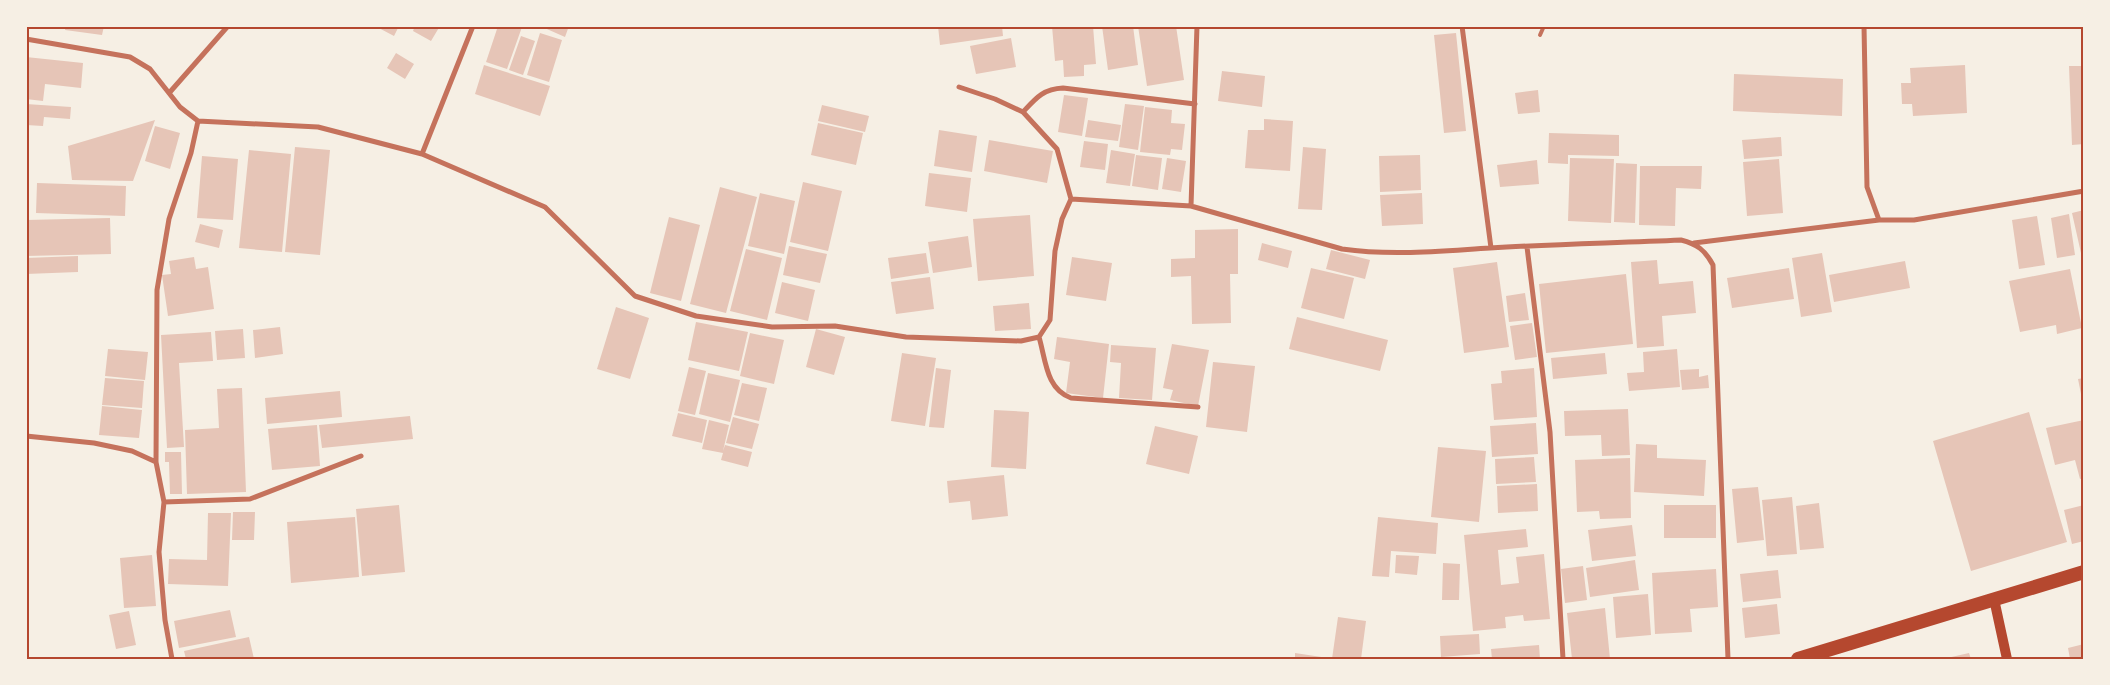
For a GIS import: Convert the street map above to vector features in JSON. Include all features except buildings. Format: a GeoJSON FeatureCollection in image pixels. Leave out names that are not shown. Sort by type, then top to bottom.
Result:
{"type":"FeatureCollection","features":[{"type":"Feature","properties":{"kind":"highway"},"geometry":{"type":"LineString","coordinates":[[1798,659],[2084,572]]}},
{"type":"Feature","properties":{"kind":"main road"},"geometry":{"type":"LineString","coordinates":[[1994,599],[2006,659]]}},
{"type":"Feature","properties":{"kind":"street"},"geometry":{"type":"LineString","coordinates":[[170,92],[228,26]]}},
{"type":"Feature","properties":{"kind":"street"},"geometry":{"type":"LineString","coordinates":[[422,154],[473,26]]}},
{"type":"Feature","properties":{"kind":"street"},"geometry":{"type":"LineString","coordinates":[[1191,206],[1197,26]]}},
{"type":"Feature","properties":{"kind":"street"},"geometry":{"type":"LineString","coordinates":[[1462,26],[1491,248]]}},
{"type":"Feature","properties":{"kind":"street"},"geometry":{"type":"LineString","coordinates":[[1864,26],[1867,187],[1879,220]]}},
{"type":"Feature","properties":{"kind":"street"},"geometry":{"type":"LineString","coordinates":[[26,39],[130,57],[150,69],[180,107],[198,121],[318,127],[422,154],[545,207],[634,296],[696,316],[772,327],[835,326],[906,337],[1020,341],[1040,337]]}},
{"type":"Feature","properties":{"kind":"street"},"geometry":{"type":"LineString","coordinates":[[959,87],[995,99],[1023,112],[1057,149],[1071,199],[1062,219],[1055,251],[1050,320],[1040,337],[1051,380],[1055,388],[1071,398],[1198,407]]}},
{"type":"Feature","properties":{"kind":"street"},"geometry":{"type":"LineString","coordinates":[[1023,112],[1038,96],[1051,88],[1195,104]]}},
{"type":"Feature","properties":{"kind":"street"},"geometry":{"type":"LineString","coordinates":[[172,659],[165,620],[159,552],[164,502],[156,462],[158,290],[169,219],[191,153],[198,121]]}},
{"type":"Feature","properties":{"kind":"street"},"geometry":{"type":"LineString","coordinates":[[1071,199],[1191,206],[1342,250],[1393,254],[1681,240],[1694,243],[1879,220],[1914,220],[2084,191]]}},
{"type":"Feature","properties":{"kind":"street"},"geometry":{"type":"LineString","coordinates":[[1694,243],[1707,253],[1713,265],[1728,659]]}},
{"type":"Feature","properties":{"kind":"street"},"geometry":{"type":"LineString","coordinates":[[1527,247],[1550,432],[1563,659]]}},
{"type":"Feature","properties":{"kind":"street"},"geometry":{"type":"LineString","coordinates":[[26,436],[94,443],[132,451],[156,462]]}},
{"type":"Feature","properties":{"kind":"street"},"geometry":{"type":"LineString","coordinates":[[164,502],[250,499],[361,456]]}},
{"type":"Feature","properties":{"kind":"lane"},"geometry":{"type":"LineString","coordinates":[[1540,35],[1544,26]]}}]}
